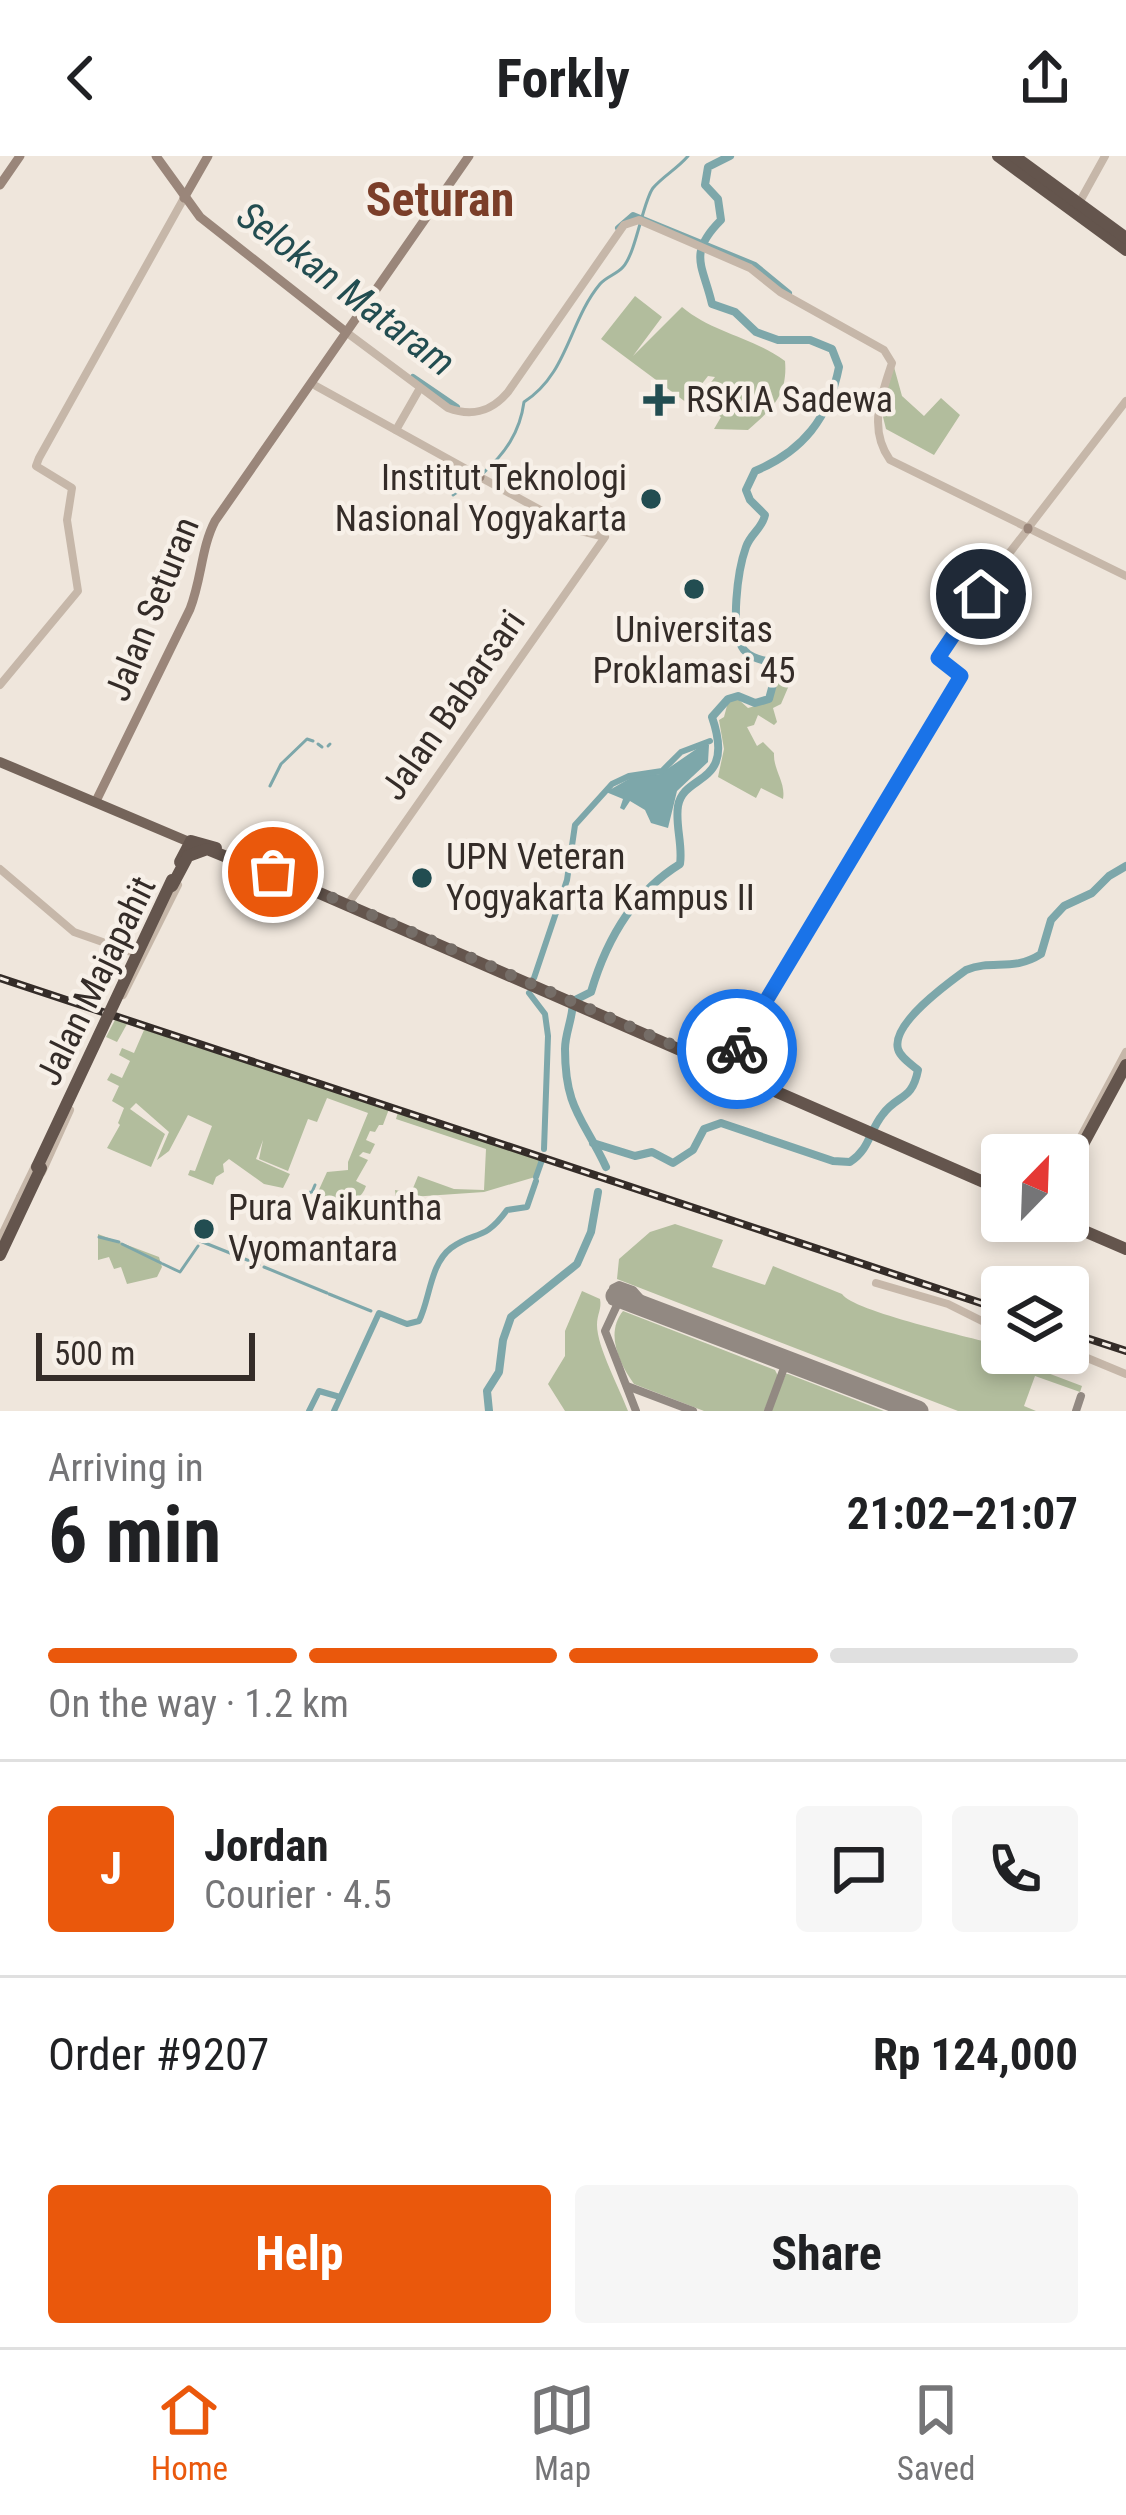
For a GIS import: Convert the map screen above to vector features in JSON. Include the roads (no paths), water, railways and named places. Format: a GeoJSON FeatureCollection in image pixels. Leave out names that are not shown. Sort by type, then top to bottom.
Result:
{"type":"FeatureCollection","features":[{"type":"Feature","properties":{"kind":"highway"},"geometry":{"type":"LineString","coordinates":[[1005,156],[1071,199],[1125,244]]}},
{"type":"Feature","properties":{"kind":"highway"},"geometry":{"type":"LineString","coordinates":[[1005,156],[1125,244]]}},
{"type":"Feature","properties":{"kind":"highway"},"geometry":{"type":"LineString","coordinates":[[174,836],[182,845],[179,871]]}},
{"type":"Feature","properties":{"kind":"highway"},"geometry":{"type":"LineString","coordinates":[[179,871],[196,843],[566,1001]]}},
{"type":"Feature","properties":{"kind":"highway","name":"Jalan Majapahit"},"geometry":{"type":"LineString","coordinates":[[39,1167],[196,843]]}},
{"type":"Feature","properties":{"kind":"highway","name":"Jalan Majapahit"},"geometry":{"type":"LineString","coordinates":[[115,1007],[181,866],[196,851],[217,851],[342,903]]}},
{"type":"Feature","properties":{"kind":"highway"},"geometry":{"type":"LineString","coordinates":[[243,863],[868,1132]]}},
{"type":"Feature","properties":{"kind":"highway","name":"Jalan Majapahit"},"geometry":{"type":"LineString","coordinates":[[0,1250],[179,871]]}},
{"type":"Feature","properties":{"kind":"highway"},"geometry":{"type":"LineString","coordinates":[[584,1009],[981,1183]]}},
{"type":"Feature","properties":{"kind":"highway"},"geometry":{"type":"LineString","coordinates":[[1085,1134],[1125,1064]]}},
{"type":"Feature","properties":{"kind":"highway"},"geometry":{"type":"LineString","coordinates":[[1087,1134],[1125,1064]]}},
{"type":"Feature","properties":{"kind":"highway","name":"Jalan Majapahit"},"geometry":{"type":"LineString","coordinates":[[0,1250],[26,1194]]}},
{"type":"Feature","properties":{"kind":"highway"},"geometry":{"type":"LineString","coordinates":[[1089,1231],[1126,1247]]}},
{"type":"Feature","properties":{"kind":"main road"},"geometry":{"type":"LineString","coordinates":[[0,185],[20,156]]}},
{"type":"Feature","properties":{"kind":"main road"},"geometry":{"type":"LineString","coordinates":[[156,156],[206,222],[348,331]]}},
{"type":"Feature","properties":{"kind":"main road"},"geometry":{"type":"LineString","coordinates":[[186,194],[208,156]]}},
{"type":"Feature","properties":{"kind":"main road","name":"Jalan Seturan"},"geometry":{"type":"LineString","coordinates":[[97,799],[190,608],[202,578],[209,533],[469,156]]}},
{"type":"Feature","properties":{"kind":"main road"},"geometry":{"type":"LineString","coordinates":[[0,759],[196,843]]}},
{"type":"Feature","properties":{"kind":"main road"},"geometry":{"type":"LineString","coordinates":[[38,776],[196,843]]}},
{"type":"Feature","properties":{"kind":"street"},"geometry":{"type":"LineString","coordinates":[[1071,199],[1105,156]]}},
{"type":"Feature","properties":{"kind":"street"},"geometry":{"type":"LineString","coordinates":[[0,685],[78,591],[68,530],[71,488],[36,466],[186,194]]}},
{"type":"Feature","properties":{"kind":"street"},"geometry":{"type":"LineString","coordinates":[[348,331],[420,388],[460,412],[476,413],[499,402],[624,225],[642,221],[750,268],[777,290],[884,350],[892,363],[876,416],[888,458],[1126,576]]}},
{"type":"Feature","properties":{"kind":"street"},"geometry":{"type":"LineString","coordinates":[[313,384],[396,430],[420,388]]}},
{"type":"Feature","properties":{"kind":"street"},"geometry":{"type":"LineString","coordinates":[[726,1068],[961,676],[938,658],[1010,552],[1126,401]]}},
{"type":"Feature","properties":{"kind":"street","name":"Jalan Babarsari"},"geometry":{"type":"LineString","coordinates":[[342,903],[604,537],[578,530],[396,430]]}},
{"type":"Feature","properties":{"kind":"street"},"geometry":{"type":"LineString","coordinates":[[0,869],[74,932],[134,953]]}},
{"type":"Feature","properties":{"kind":"street"},"geometry":{"type":"LineString","coordinates":[[124,985],[179,871]]}},
{"type":"Feature","properties":{"kind":"street"},"geometry":{"type":"LineString","coordinates":[[124,985],[134,953],[152,927]]}},
{"type":"Feature","properties":{"kind":"street"},"geometry":{"type":"LineString","coordinates":[[26,1194],[104,1023]]}},
{"type":"Feature","properties":{"kind":"street"},"geometry":{"type":"LineString","coordinates":[[876,1283],[948,1304],[981,1320]]}},
{"type":"Feature","properties":{"kind":"street"},"geometry":{"type":"LineString","coordinates":[[1089,1359],[1126,1374]]}},
{"type":"Feature","properties":{"kind":"water"},"geometry":{"type":"Polygon","coordinates":[[[705,743],[709,745],[708,762],[677,791],[668,828],[651,823],[645,810],[630,801],[624,810],[620,808],[623,799],[606,792],[634,776],[660,774],[705,743]]]}},
{"type":"Feature","properties":{"kind":"waterway"},"geometry":{"type":"LineString","coordinates":[[482,474],[510,442],[524,402],[550,377],[600,284],[628,260],[653,188],[688,156]]}},
{"type":"Feature","properties":{"kind":"waterway"},"geometry":{"type":"LineString","coordinates":[[606,1167],[568,1086],[565,1049],[573,1001],[591,992],[613,937],[635,904],[680,864],[678,806],[682,795],[706,775],[718,756],[712,717],[728,699],[738,696],[755,703],[769,699],[778,666],[748,654],[737,629],[743,557],[765,515],[746,490],[755,471],[787,453],[811,431],[828,402],[839,367],[832,349],[810,340],[778,340],[756,332],[735,312],[712,304],[700,260],[704,242],[721,220],[718,199],[705,185],[708,167],[730,156]]}},
{"type":"Feature","properties":{"kind":"waterway","name":"Selokan Mataram"},"geometry":{"type":"LineString","coordinates":[[618,228],[633,215],[755,265],[789,293]]}},
{"type":"Feature","properties":{"kind":"waterway","name":"Selokan Mataram"},"geometry":{"type":"LineString","coordinates":[[413,377],[457,407]]}},
{"type":"Feature","properties":{"kind":"waterway"},"geometry":{"type":"LineString","coordinates":[[453,495],[474,480]]}},
{"type":"Feature","properties":{"kind":"waterway"},"geometry":{"type":"LineString","coordinates":[[270,786],[281,764],[307,739],[313,741]]}},
{"type":"Feature","properties":{"kind":"waterway"},"geometry":{"type":"LineString","coordinates":[[534,978],[567,880],[575,825],[612,784],[662,771],[681,752],[710,741]]}},
{"type":"Feature","properties":{"kind":"waterway"},"geometry":{"type":"LineString","coordinates":[[318,744],[322,747]]}},
{"type":"Feature","properties":{"kind":"waterway"},"geometry":{"type":"LineString","coordinates":[[593,1143],[635,1156],[652,1152],[673,1163],[693,1150],[704,1129],[721,1123],[833,1161],[850,1162],[862,1151],[883,1114],[915,1080],[918,1070],[898,1049],[898,1039],[912,1016],[966,970],[1021,963],[1041,954],[1051,920],[1064,906],[1092,893],[1126,866]]}},
{"type":"Feature","properties":{"kind":"waterway"},"geometry":{"type":"LineString","coordinates":[[529,993],[545,1014],[548,1036],[544,1149]]}},
{"type":"Feature","properties":{"kind":"waterway"},"geometry":{"type":"LineString","coordinates":[[536,1177],[542,1160]]}},
{"type":"Feature","properties":{"kind":"waterway"},"geometry":{"type":"LineString","coordinates":[[334,1411],[379,1313],[407,1324],[419,1321],[444,1255],[485,1232],[507,1210],[527,1207],[536,1181]]}},
{"type":"Feature","properties":{"kind":"waterway"},"geometry":{"type":"LineString","coordinates":[[305,1193],[315,1185]]}},
{"type":"Feature","properties":{"kind":"waterway"},"geometry":{"type":"LineString","coordinates":[[489,1411],[487,1391],[499,1372],[511,1317],[577,1264],[591,1232],[598,1192]]}},
{"type":"Feature","properties":{"kind":"waterway"},"geometry":{"type":"LineString","coordinates":[[99,1237],[119,1242]]}},
{"type":"Feature","properties":{"kind":"waterway"},"geometry":{"type":"LineString","coordinates":[[200,1241],[235,1255]]}},
{"type":"Feature","properties":{"kind":"waterway"},"geometry":{"type":"LineString","coordinates":[[122,1244],[161,1263]]}},
{"type":"Feature","properties":{"kind":"waterway"},"geometry":{"type":"LineString","coordinates":[[163,1264],[180,1272],[198,1246]]}},
{"type":"Feature","properties":{"kind":"waterway"},"geometry":{"type":"LineString","coordinates":[[240,1257],[259,1265]]}},
{"type":"Feature","properties":{"kind":"waterway"},"geometry":{"type":"LineString","coordinates":[[264,1267],[327,1293]]}},
{"type":"Feature","properties":{"kind":"waterway"},"geometry":{"type":"LineString","coordinates":[[329,1294],[371,1311]]}},
{"type":"Feature","properties":{"kind":"waterway"},"geometry":{"type":"LineString","coordinates":[[309,1411],[319,1391],[340,1397]]}},
{"type":"Feature","properties":{"kind":"railway"},"geometry":{"type":"LineString","coordinates":[[0,978],[981,1303]]}},
{"type":"Feature","properties":{"kind":"railway"},"geometry":{"type":"LineString","coordinates":[[1089,1339],[1126,1351]]}},
{"type":"Feature","properties":{"kind":"place","name":"RSKIA Sadewa"},"geometry":{"type":"Point","coordinates":[659,400]}},
{"type":"Feature","properties":{"kind":"place","name":"Institut Teknologi Nasional Yogyakarta"},"geometry":{"type":"Point","coordinates":[651,499]}},
{"type":"Feature","properties":{"kind":"place","name":"Universitas Proklamasi 45"},"geometry":{"type":"Point","coordinates":[694,589]}},
{"type":"Feature","properties":{"kind":"place","name":"UPN Veteran Yogyakarta Kampus II"},"geometry":{"type":"Point","coordinates":[422,878]}},
{"type":"Feature","properties":{"kind":"place","name":"Pura Vaikuntha Vyomantara"},"geometry":{"type":"Point","coordinates":[204,1229]}},
{"type":"Feature","properties":{"kind":"district","name":"Seturan"},"geometry":{"type":"Point","coordinates":[440,199]}}]}
